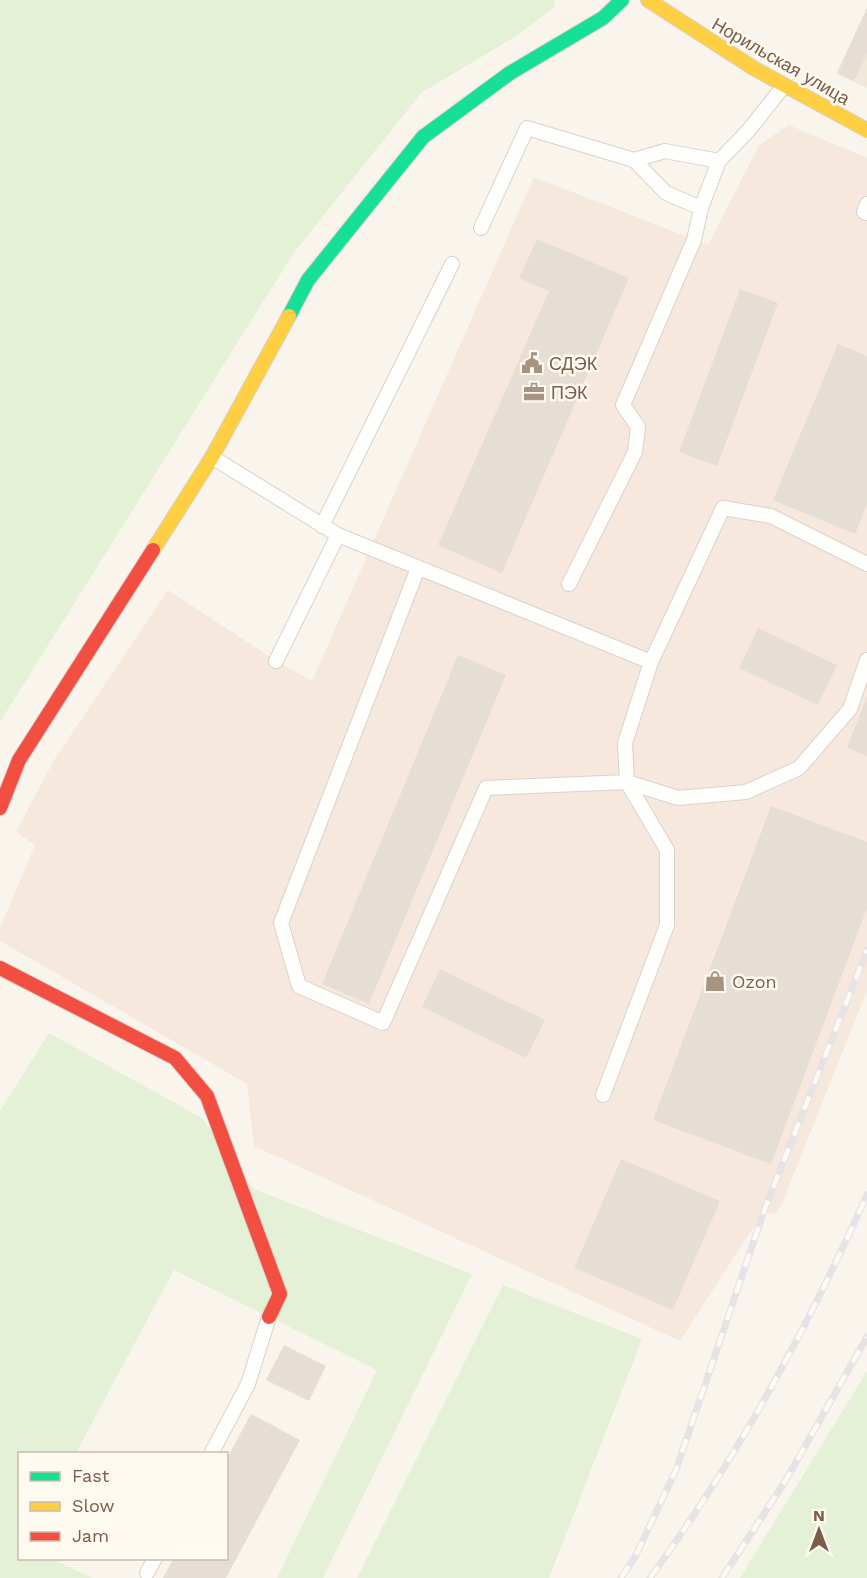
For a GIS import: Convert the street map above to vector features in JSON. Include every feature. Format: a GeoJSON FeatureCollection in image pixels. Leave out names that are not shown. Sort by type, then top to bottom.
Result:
{"type":"FeatureCollection","features":[{"type":"Feature","properties":{"kind":"street"},"geometry":{"type":"LineString","coordinates":[[0,808],[19,760],[212,457],[308,280],[423,137],[510,73],[603,18],[622,0]]}},
{"type":"Feature","properties":{"kind":"street","name":"Норильская улица"},"geometry":{"type":"LineString","coordinates":[[648,0],[710,43],[783,87],[867,130]]}},
{"type":"Feature","properties":{"kind":"street"},"geometry":{"type":"LineString","coordinates":[[0,968],[175,1058],[207,1096],[280,1294],[269,1317]]}},
{"type":"Feature","properties":{"kind":"lane"},"geometry":{"type":"LineString","coordinates":[[569,584],[635,452],[638,427],[623,405],[694,240],[701,208],[719,161],[748,131],[783,87]]}},
{"type":"Feature","properties":{"kind":"lane"},"geometry":{"type":"LineString","coordinates":[[481,228],[527,128],[634,160],[666,193],[701,208]]}},
{"type":"Feature","properties":{"kind":"lane"},"geometry":{"type":"LineString","coordinates":[[634,160],[665,151],[719,161]]}},
{"type":"Feature","properties":{"kind":"lane"},"geometry":{"type":"LineString","coordinates":[[867,204],[864,212],[867,213]]}},
{"type":"Feature","properties":{"kind":"lane"},"geometry":{"type":"LineString","coordinates":[[322,526],[452,264]]}},
{"type":"Feature","properties":{"kind":"lane"},"geometry":{"type":"LineString","coordinates":[[212,457],[339,536],[651,662]]}},
{"type":"Feature","properties":{"kind":"lane"},"geometry":{"type":"LineString","coordinates":[[603,1095],[667,925],[667,850],[627,782],[625,742],[651,662],[723,508],[771,516],[867,564]]}},
{"type":"Feature","properties":{"kind":"lane"},"geometry":{"type":"LineString","coordinates":[[276,662],[339,536]]}},
{"type":"Feature","properties":{"kind":"lane"},"geometry":{"type":"LineString","coordinates":[[418,568],[281,923],[299,986],[383,1023],[486,788],[627,782],[678,798],[746,792],[799,768],[850,709],[867,660]]}},
{"type":"Feature","properties":{"kind":"lane"},"geometry":{"type":"LineString","coordinates":[[212,1452],[248,1384],[269,1317]]}},
{"type":"Feature","properties":{"kind":"lane"},"geometry":{"type":"LineString","coordinates":[[147,1573],[154,1560]]}},
{"type":"Feature","properties":{"kind":"shaded area"},"geometry":{"type":"Polygon","coordinates":[[[867,8],[867,88],[837,74],[867,8]]]}},
{"type":"Feature","properties":{"kind":"shaded area"},"geometry":{"type":"Polygon","coordinates":[[[789,125],[867,158],[867,991],[782,1204],[774,1215],[764,1211],[680,1341],[254,1146],[247,1084],[0,941],[0,928],[35,845],[16,832],[54,760],[168,590],[276,661],[312,681],[534,177],[708,245],[759,145],[789,125]]]}},
{"type":"Feature","properties":{"kind":"green space"},"geometry":{"type":"Polygon","coordinates":[[[0,0],[555,0],[555,6],[518,35],[421,93],[293,254],[0,722],[0,0]]]}},
{"type":"Feature","properties":{"kind":"green space"},"geometry":{"type":"Polygon","coordinates":[[[49,1033],[202,1118],[254,1189],[472,1274],[323,1578],[277,1578],[377,1370],[174,1270],[77,1452],[18,1452],[18,1560],[55,1560],[92,1578],[0,1578],[0,1111],[49,1033]]]}},
{"type":"Feature","properties":{"kind":"green space"},"geometry":{"type":"Polygon","coordinates":[[[503,1285],[642,1339],[549,1578],[357,1578],[503,1285]]]}},
{"type":"Feature","properties":{"kind":"green space"},"geometry":{"type":"Polygon","coordinates":[[[867,1371],[867,1578],[740,1578],[867,1371]]]}},
{"type":"Feature","properties":{"kind":"building"},"geometry":{"type":"Polygon","coordinates":[[[867,8],[867,54],[854,81],[837,73],[867,8]]]}},
{"type":"Feature","properties":{"kind":"building"},"geometry":{"type":"Polygon","coordinates":[[[537,239],[629,278],[502,573],[438,545],[549,291],[519,278],[537,239]]]}},
{"type":"Feature","properties":{"kind":"building"},"geometry":{"type":"Polygon","coordinates":[[[740,289],[778,303],[717,466],[679,452],[740,289]]]}},
{"type":"Feature","properties":{"kind":"building"},"geometry":{"type":"Polygon","coordinates":[[[838,344],[867,356],[867,505],[855,534],[773,500],[838,344]]]}},
{"type":"Feature","properties":{"kind":"building"},"geometry":{"type":"Polygon","coordinates":[[[758,628],[837,665],[818,705],[739,668],[758,628]]]}},
{"type":"Feature","properties":{"kind":"building"},"geometry":{"type":"Polygon","coordinates":[[[458,655],[506,675],[369,1004],[322,984],[458,655]]]}},
{"type":"Feature","properties":{"kind":"building"},"geometry":{"type":"Polygon","coordinates":[[[867,696],[867,756],[847,748],[867,696]]]}},
{"type":"Feature","properties":{"kind":"building"},"geometry":{"type":"Polygon","coordinates":[[[771,806],[867,842],[867,908],[771,1164],[653,1120],[771,806]]]}},
{"type":"Feature","properties":{"kind":"building"},"geometry":{"type":"Polygon","coordinates":[[[440,969],[545,1020],[526,1058],[422,1007],[440,969]]]}},
{"type":"Feature","properties":{"kind":"building"},"geometry":{"type":"Polygon","coordinates":[[[621,1159],[720,1201],[673,1310],[574,1268],[621,1159]]]}},
{"type":"Feature","properties":{"kind":"building"},"geometry":{"type":"Polygon","coordinates":[[[284,1345],[326,1366],[309,1401],[266,1380],[284,1345]]]}},
{"type":"Feature","properties":{"kind":"building"},"geometry":{"type":"Polygon","coordinates":[[[251,1414],[300,1440],[226,1578],[163,1578],[173,1560],[228,1560],[228,1456],[251,1414]]]}},
{"type":"Feature","properties":{"kind":"railway"},"geometry":{"type":"LineString","coordinates":[[621,1578],[635,1557],[676,1470],[764,1211],[867,950]]}},
{"type":"Feature","properties":{"kind":"railway"},"geometry":{"type":"LineString","coordinates":[[650,1578],[712,1487],[769,1392],[820,1295],[867,1195]]}},
{"type":"Feature","properties":{"kind":"railway"},"geometry":{"type":"LineString","coordinates":[[722,1578],[786,1480],[867,1337]]}},
{"type":"Feature","properties":{"kind":"traffic: fast"},"geometry":{"type":"LineString","coordinates":[[289,316],[308,280],[423,137],[510,73],[603,18],[622,0]]}},
{"type":"Feature","properties":{"kind":"traffic: slow"},"geometry":{"type":"LineString","coordinates":[[648,0],[755,69],[867,130]]}},
{"type":"Feature","properties":{"kind":"traffic: slow"},"geometry":{"type":"LineString","coordinates":[[153,550],[212,457],[289,316]]}},
{"type":"Feature","properties":{"kind":"traffic: jam"},"geometry":{"type":"LineString","coordinates":[[0,808],[19,760],[153,550]]}},
{"type":"Feature","properties":{"kind":"traffic: jam"},"geometry":{"type":"LineString","coordinates":[[0,968],[175,1058],[207,1096],[280,1294],[269,1317]]}},
{"type":"Feature","properties":{"kind":"place","name":"СДЭК"},"geometry":{"type":"Point","coordinates":[532,363]}},
{"type":"Feature","properties":{"kind":"place","name":"ПЭК"},"geometry":{"type":"Point","coordinates":[534,392]}},
{"type":"Feature","properties":{"kind":"place","name":"Ozon"},"geometry":{"type":"Point","coordinates":[715,981]}}]}
